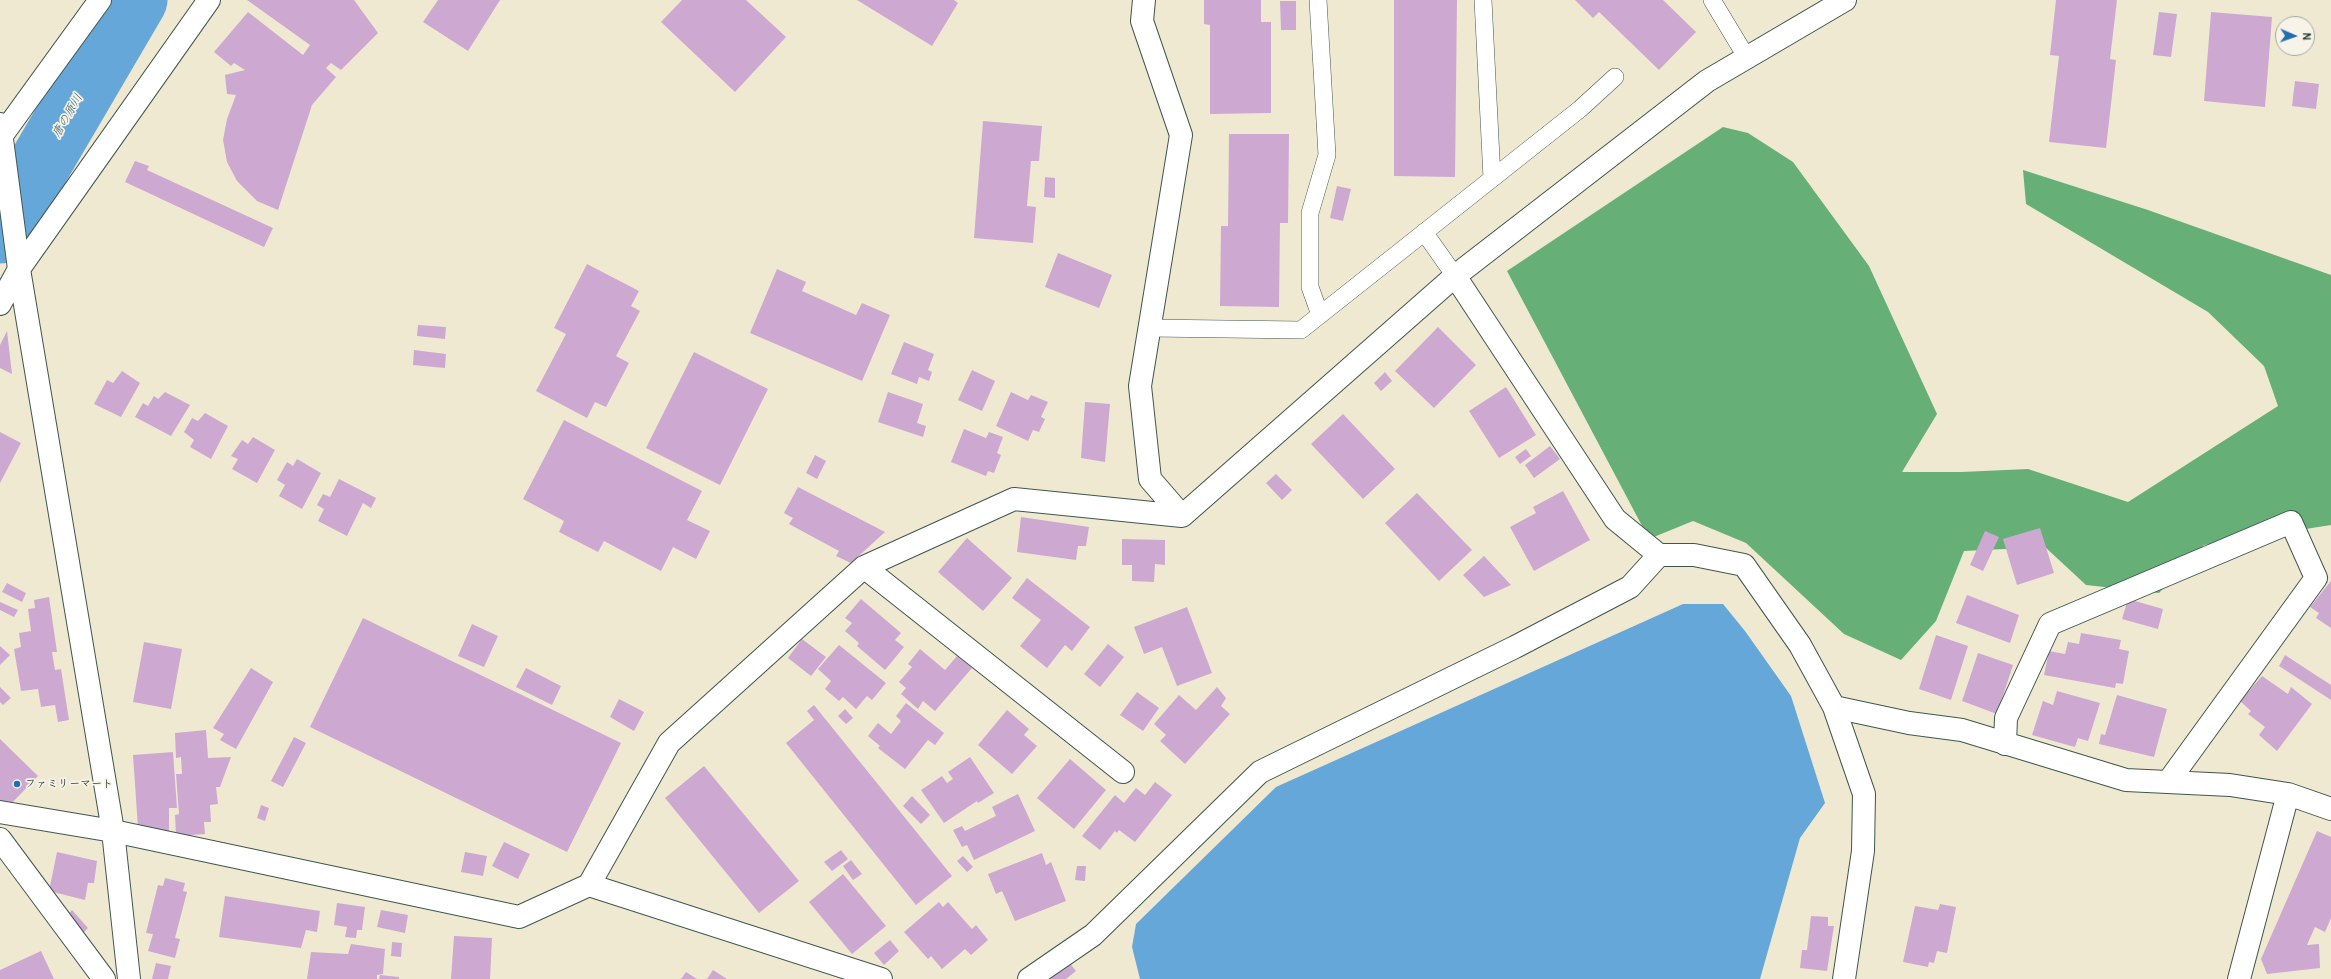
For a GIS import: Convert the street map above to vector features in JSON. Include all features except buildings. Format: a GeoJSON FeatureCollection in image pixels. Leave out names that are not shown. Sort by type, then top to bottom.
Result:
{"type":"FeatureCollection","features":[{"type":"Feature","properties":{"kind":"street"},"geometry":{"type":"LineString","coordinates":[[100,0],[0,132],[19,269],[112,832],[130,979]]}},
{"type":"Feature","properties":{"kind":"street"},"geometry":{"type":"LineString","coordinates":[[0,304],[19,269],[210,0]]}},
{"type":"Feature","properties":{"kind":"street"},"geometry":{"type":"LineString","coordinates":[[1144,0],[1142,21],[1181,135],[1140,386],[1150,479],[1182,516]]}},
{"type":"Feature","properties":{"kind":"street"},"geometry":{"type":"LineString","coordinates":[[0,812],[112,832],[519,917],[589,885],[669,743],[864,568],[1014,499],[1182,516],[1455,276],[1707,81],[1839,2]]}},
{"type":"Feature","properties":{"kind":"street"},"geometry":{"type":"LineString","coordinates":[[1455,276],[1615,519],[1658,554],[1694,555],[1744,565],[1800,645],[1834,707],[1864,794],[1863,851],[1844,979]]}},
{"type":"Feature","properties":{"kind":"street"},"geometry":{"type":"LineString","coordinates":[[2006,744],[2006,718],[2050,624],[2291,522],[2316,578],[2168,782]]}},
{"type":"Feature","properties":{"kind":"street"},"geometry":{"type":"LineString","coordinates":[[1029,979],[1093,935],[1260,772],[1514,647],[1630,587],[1658,554]]}},
{"type":"Feature","properties":{"kind":"street"},"geometry":{"type":"LineString","coordinates":[[864,568],[1123,772]]}},
{"type":"Feature","properties":{"kind":"street"},"geometry":{"type":"LineString","coordinates":[[1834,707],[1910,723],[1962,730],[2126,780],[2230,785],[2288,794],[2331,809]]}},
{"type":"Feature","properties":{"kind":"street"},"geometry":{"type":"LineString","coordinates":[[2239,979],[2288,794]]}},
{"type":"Feature","properties":{"kind":"street"},"geometry":{"type":"LineString","coordinates":[[0,839],[104,979]]}},
{"type":"Feature","properties":{"kind":"street"},"geometry":{"type":"LineString","coordinates":[[589,885],[881,979]]}},
{"type":"Feature","properties":{"kind":"lane"},"geometry":{"type":"LineString","coordinates":[[1318,0],[1327,155],[1310,213],[1310,287],[1320,315]]}},
{"type":"Feature","properties":{"kind":"lane"},"geometry":{"type":"LineString","coordinates":[[1483,0],[1492,178]]}},
{"type":"Feature","properties":{"kind":"lane"},"geometry":{"type":"LineString","coordinates":[[1712,0],[1747,58]]}},
{"type":"Feature","properties":{"kind":"lane"},"geometry":{"type":"LineString","coordinates":[[1150,328],[1301,330],[1580,109],[1615,77]]}},
{"type":"Feature","properties":{"kind":"lane"},"geometry":{"type":"LineString","coordinates":[[1424,232],[1455,276]]}},
{"type":"Feature","properties":{"kind":"green space"},"geometry":{"type":"Polygon","coordinates":[[[1723,127],[1748,133],[1793,162],[1869,266],[1937,414],[1902,472],[1961,472],[2028,469],[2128,502],[2278,406],[2264,366],[2208,312],[2026,204],[2023,170],[2148,210],[2331,275],[2331,525],[2204,545],[2159,593],[2086,585],[2045,547],[1964,551],[1936,621],[1901,660],[1844,634],[1746,543],[1693,521],[1649,539],[1507,271],[1723,127]]]}},
{"type":"Feature","properties":{"kind":"water"},"geometry":{"type":"Polygon","coordinates":[[[1683,604],[1723,604],[1745,631],[1791,696],[1825,803],[1800,838],[1760,979],[1140,979],[1132,947],[1136,924],[1276,787],[1683,604]]]}},
{"type":"Feature","properties":{"kind":"waterway","name":"唐の原川"},"geometry":{"type":"LineString","coordinates":[[0,232],[136,0]]}},
{"type":"Feature","properties":{"kind":"place","name":"ファミリーマート"},"geometry":{"type":"Point","coordinates":[17,784]}}]}
